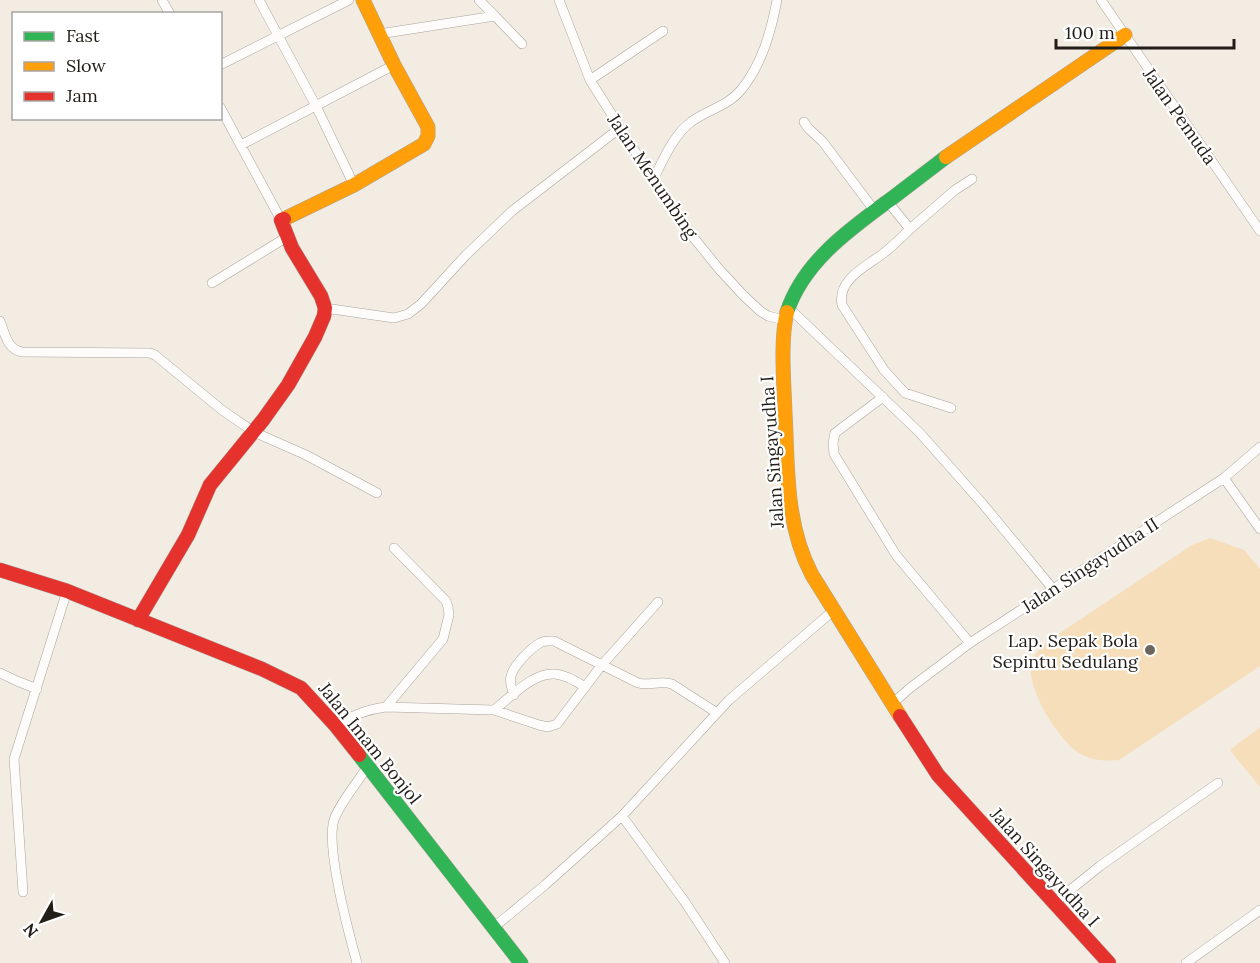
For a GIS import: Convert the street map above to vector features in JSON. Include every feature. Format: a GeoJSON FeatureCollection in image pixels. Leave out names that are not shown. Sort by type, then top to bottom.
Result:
{"type":"FeatureCollection","features":[{"type":"Feature","properties":{"kind":"street"},"geometry":{"type":"LineString","coordinates":[[259,0],[316,106],[354,185]]}},
{"type":"Feature","properties":{"kind":"street"},"geometry":{"type":"LineString","coordinates":[[222,63],[349,0]]}},
{"type":"Feature","properties":{"kind":"street"},"geometry":{"type":"LineString","coordinates":[[281,220],[354,185],[427,141],[428,128],[363,0]]}},
{"type":"Feature","properties":{"kind":"street"},"geometry":{"type":"LineString","coordinates":[[479,0],[522,44]]}},
{"type":"Feature","properties":{"kind":"street","name":"Jalan Menumbing"},"geometry":{"type":"LineString","coordinates":[[559,0],[590,80],[652,180],[689,232],[743,295],[760,311],[768,316],[787,314]]}},
{"type":"Feature","properties":{"kind":"street"},"geometry":{"type":"LineString","coordinates":[[652,180],[674,140],[689,123],[728,101],[740,91],[754,71],[764,51],[777,0]]}},
{"type":"Feature","properties":{"kind":"street","name":"Jalan Pemuda"},"geometry":{"type":"LineString","coordinates":[[1101,0],[1260,231]]}},
{"type":"Feature","properties":{"kind":"street"},"geometry":{"type":"LineString","coordinates":[[379,34],[495,16]]}},
{"type":"Feature","properties":{"kind":"street"},"geometry":{"type":"LineString","coordinates":[[590,80],[663,31]]}},
{"type":"Feature","properties":{"kind":"street","name":"Jalan Singayudha I"},"geometry":{"type":"LineString","coordinates":[[1109,963],[938,776],[811,573],[794,530],[783,379],[787,314],[805,278],[831,247],[874,210],[888,202],[944,158],[1125,35]]}},
{"type":"Feature","properties":{"kind":"street"},"geometry":{"type":"LineString","coordinates":[[241,145],[394,65]]}},
{"type":"Feature","properties":{"kind":"street"},"geometry":{"type":"LineString","coordinates":[[138,620],[188,535],[210,485],[264,420],[288,385],[310,347],[324,316],[325,308],[321,296],[292,248],[281,220],[222,111]]}},
{"type":"Feature","properties":{"kind":"street"},"geometry":{"type":"LineString","coordinates":[[804,122],[823,142],[874,210]]}},
{"type":"Feature","properties":{"kind":"street"},"geometry":{"type":"LineString","coordinates":[[325,308],[394,318],[408,314],[512,210],[620,128]]}},
{"type":"Feature","properties":{"kind":"street"},"geometry":{"type":"LineString","coordinates":[[951,408],[905,393],[899,387],[884,370],[842,305],[841,297],[845,284],[858,272],[885,252],[955,190],[972,179]]}},
{"type":"Feature","properties":{"kind":"street"},"geometry":{"type":"LineString","coordinates":[[888,202],[910,229]]}},
{"type":"Feature","properties":{"kind":"street"},"geometry":{"type":"LineString","coordinates":[[212,283],[288,237]]}},
{"type":"Feature","properties":{"kind":"street"},"geometry":{"type":"LineString","coordinates":[[787,314],[883,397],[919,432],[982,503],[1053,589]]}},
{"type":"Feature","properties":{"kind":"street"},"geometry":{"type":"LineString","coordinates":[[0,321],[11,348],[16,351],[150,353],[155,355],[222,410],[254,432],[306,455],[377,493]]}},
{"type":"Feature","properties":{"kind":"street"},"geometry":{"type":"LineString","coordinates":[[883,397],[835,433],[834,454],[896,555],[970,643]]}},
{"type":"Feature","properties":{"kind":"street","name":"Jalan Singayudha II"},"geometry":{"type":"LineString","coordinates":[[892,704],[970,643],[1224,478],[1260,447]]}},
{"type":"Feature","properties":{"kind":"street"},"geometry":{"type":"LineString","coordinates":[[1224,478],[1260,529]]}},
{"type":"Feature","properties":{"kind":"street"},"geometry":{"type":"LineString","coordinates":[[386,706],[443,639],[449,615],[446,601],[394,548]]}},
{"type":"Feature","properties":{"kind":"street","name":"Jalan Imam Bonjol"},"geometry":{"type":"LineString","coordinates":[[0,570],[67,591],[262,669],[301,688],[335,724],[521,963]]}},
{"type":"Feature","properties":{"kind":"street"},"geometry":{"type":"LineString","coordinates":[[23,892],[14,759],[67,591]]}},
{"type":"Feature","properties":{"kind":"street"},"geometry":{"type":"LineString","coordinates":[[335,724],[360,712],[386,706],[494,710],[539,725],[548,727],[556,724],[602,666],[658,602]]}},
{"type":"Feature","properties":{"kind":"street"},"geometry":{"type":"LineString","coordinates":[[493,928],[622,816],[729,700],[834,610]]}},
{"type":"Feature","properties":{"kind":"street"},"geometry":{"type":"LineString","coordinates":[[514,694],[510,683],[511,675],[525,655],[540,642],[554,641],[638,683],[646,685],[666,682],[672,684],[717,713]]}},
{"type":"Feature","properties":{"kind":"street"},"geometry":{"type":"LineString","coordinates":[[0,673],[37,688]]}},
{"type":"Feature","properties":{"kind":"street"},"geometry":{"type":"LineString","coordinates":[[494,710],[529,682],[542,675],[556,674],[572,679],[585,687]]}},
{"type":"Feature","properties":{"kind":"street"},"geometry":{"type":"LineString","coordinates":[[357,963],[339,887],[332,828],[343,802],[368,766]]}},
{"type":"Feature","properties":{"kind":"street"},"geometry":{"type":"LineString","coordinates":[[1054,903],[1100,866],[1218,783]]}},
{"type":"Feature","properties":{"kind":"street"},"geometry":{"type":"LineString","coordinates":[[622,816],[685,902],[725,963]]}},
{"type":"Feature","properties":{"kind":"street"},"geometry":{"type":"LineString","coordinates":[[1186,963],[1260,910]]}},
{"type":"Feature","properties":{"kind":"shaded area","name":"Lap. Sepak Bola Sepintu Sedulang"},"geometry":{"type":"Polygon","coordinates":[[[1210,538],[1244,550],[1260,569],[1260,666],[1119,760],[1099,760],[1079,753],[1052,724],[1037,695],[1032,681],[1031,668],[1034,656],[1048,641],[1192,545],[1210,538]]]}},
{"type":"Feature","properties":{"kind":"shaded area"},"geometry":{"type":"Polygon","coordinates":[[[1260,727],[1260,787],[1230,750],[1260,727]]]}},
{"type":"Feature","properties":{"kind":"traffic: fast"},"geometry":{"type":"LineString","coordinates":[[787,312],[805,276],[832,246],[946,157]]}},
{"type":"Feature","properties":{"kind":"traffic: fast"},"geometry":{"type":"LineString","coordinates":[[359,755],[521,963]]}},
{"type":"Feature","properties":{"kind":"traffic: slow"},"geometry":{"type":"LineString","coordinates":[[284,219],[354,185],[424,144],[428,136],[428,127],[394,65],[363,0]]}},
{"type":"Feature","properties":{"kind":"traffic: slow"},"geometry":{"type":"LineString","coordinates":[[946,157],[1125,35]]}},
{"type":"Feature","properties":{"kind":"traffic: slow"},"geometry":{"type":"LineString","coordinates":[[787,312],[783,376],[790,496],[797,536],[812,575],[900,716]]}},
{"type":"Feature","properties":{"kind":"traffic: jam"},"geometry":{"type":"LineString","coordinates":[[138,620],[188,535],[210,485],[263,420],[288,385],[324,316],[325,308],[321,296],[292,248],[281,220],[284,219]]}},
{"type":"Feature","properties":{"kind":"traffic: jam"},"geometry":{"type":"LineString","coordinates":[[0,570],[67,591],[262,669],[301,688],[359,755]]}},
{"type":"Feature","properties":{"kind":"traffic: jam"},"geometry":{"type":"LineString","coordinates":[[900,716],[938,775],[1109,963]]}},
{"type":"Feature","properties":{"kind":"place","name":"Lap. Sepak Bola Sepintu Sedulang"},"geometry":{"type":"Point","coordinates":[1150,650]}}]}
